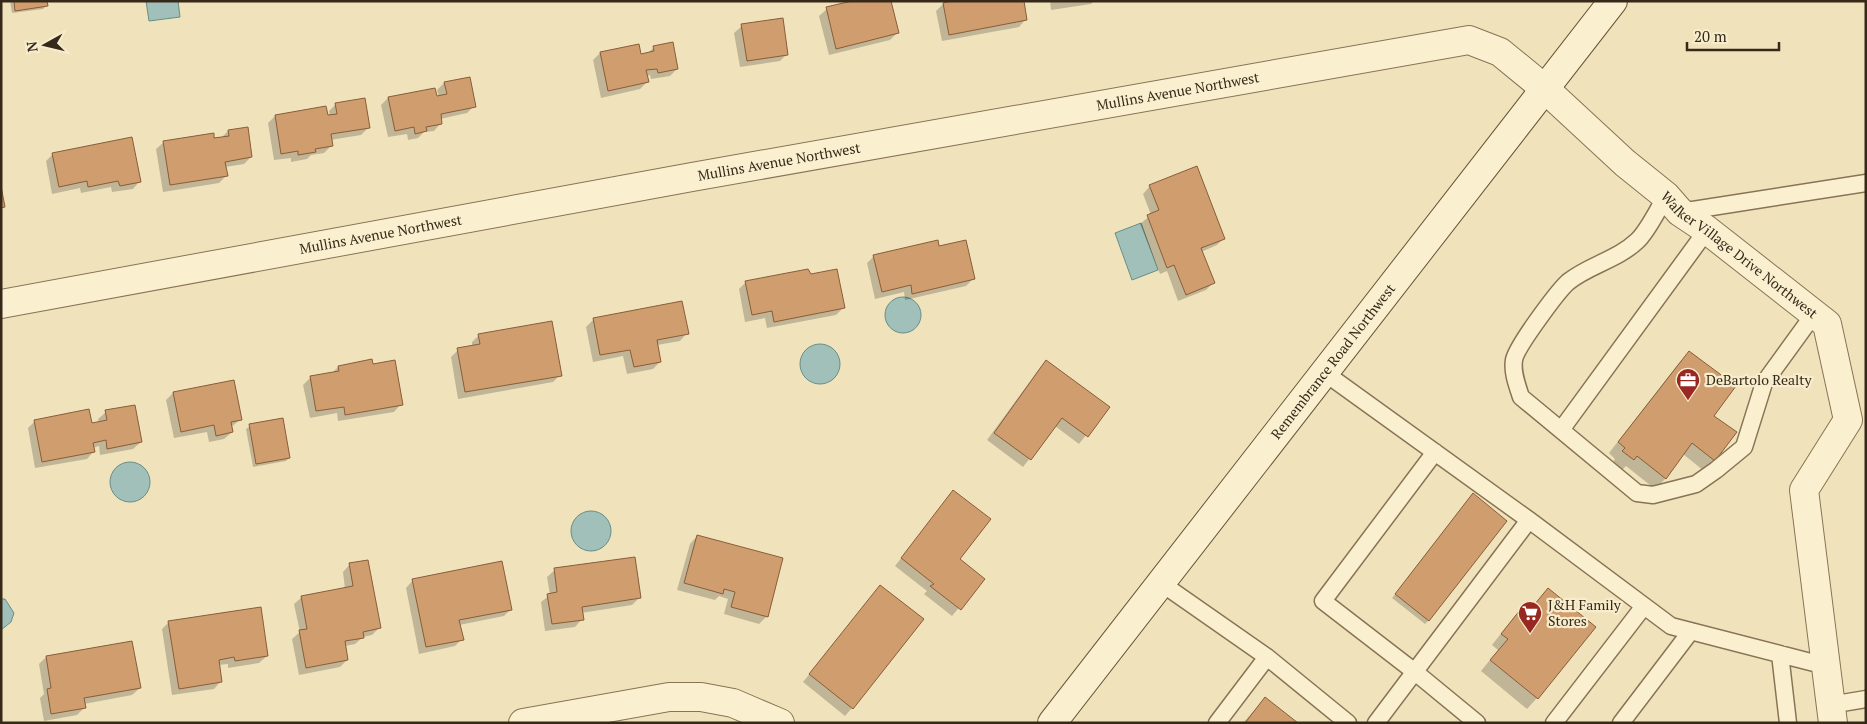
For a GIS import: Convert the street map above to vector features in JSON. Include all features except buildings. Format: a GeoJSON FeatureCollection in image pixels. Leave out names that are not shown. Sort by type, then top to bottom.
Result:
{"type":"FeatureCollection","features":[{"type":"Feature","properties":{"kind":"street","name":"Remembrance Road Northwest"},"geometry":{"type":"LineString","coordinates":[[1052,723],[1613,1]]}},
{"type":"Feature","properties":{"kind":"street","name":"Mullins Avenue Northwest"},"geometry":{"type":"LineString","coordinates":[[1,304],[692,176],[1446,43],[1469,40],[1500,52],[1544,88]]}},
{"type":"Feature","properties":{"kind":"street","name":"Walker Village Drive Northwest"},"geometry":{"type":"LineString","coordinates":[[1544,88],[1625,163],[1673,204],[1827,324],[1848,420],[1804,490],[1832,714]]}},
{"type":"Feature","properties":{"kind":"street"},"geometry":{"type":"LineString","coordinates":[[523,723],[669,697],[701,697],[733,703],[780,723]]}},
{"type":"Feature","properties":{"kind":"lane"},"geometry":{"type":"LineString","coordinates":[[1814,314],[1764,383],[1744,447],[1696,484],[1653,495],[1637,493],[1521,397],[1514,378],[1514,360],[1521,343],[1567,283],[1584,272],[1620,255],[1639,240],[1673,204],[1866,183]]}},
{"type":"Feature","properties":{"kind":"lane"},"geometry":{"type":"LineString","coordinates":[[1561,430],[1707,230]]}},
{"type":"Feature","properties":{"kind":"lane"},"geometry":{"type":"LineString","coordinates":[[1325,373],[1529,520],[1671,626],[1826,666]]}},
{"type":"Feature","properties":{"kind":"lane"},"geometry":{"type":"LineString","coordinates":[[1435,452],[1323,601],[1477,723]]}},
{"type":"Feature","properties":{"kind":"lane"},"geometry":{"type":"LineString","coordinates":[[1376,723],[1529,520]]}},
{"type":"Feature","properties":{"kind":"lane"},"geometry":{"type":"LineString","coordinates":[[1161,583],[1267,657],[1348,723]]}},
{"type":"Feature","properties":{"kind":"lane"},"geometry":{"type":"LineString","coordinates":[[1554,723],[1644,606]]}},
{"type":"Feature","properties":{"kind":"lane"},"geometry":{"type":"LineString","coordinates":[[1621,723],[1691,632]]}},
{"type":"Feature","properties":{"kind":"lane"},"geometry":{"type":"LineString","coordinates":[[1780,654],[1788,723]]}},
{"type":"Feature","properties":{"kind":"lane"},"geometry":{"type":"LineString","coordinates":[[1217,723],[1267,657]]}},
{"type":"Feature","properties":{"kind":"lane"},"geometry":{"type":"LineString","coordinates":[[1832,714],[1866,699]]}},
{"type":"Feature","properties":{"kind":"water"},"geometry":{"type":"Polygon","coordinates":[[[146,1],[178,1],[180,17],[149,21],[146,1]]]}},
{"type":"Feature","properties":{"kind":"water"},"geometry":{"type":"Polygon","coordinates":[[[1141,223],[1158,270],[1132,280],[1115,233],[1141,223]]]}},
{"type":"Feature","properties":{"kind":"water"},"geometry":{"type":"Polygon","coordinates":[[[903,297],[915,303],[921,315],[915,327],[903,333],[891,327],[885,315],[891,303],[903,297]]]}},
{"type":"Feature","properties":{"kind":"water"},"geometry":{"type":"Polygon","coordinates":[[[824,344],[831,347],[837,353],[840,364],[839,372],[831,381],[824,384],[816,384],[809,381],[801,372],[800,360],[803,353],[812,345],[824,344]]]}},
{"type":"Feature","properties":{"kind":"water"},"geometry":{"type":"Polygon","coordinates":[[[130,462],[144,468],[150,482],[144,496],[130,502],[116,496],[110,482],[116,468],[130,462]]]}},
{"type":"Feature","properties":{"kind":"water"},"geometry":{"type":"Polygon","coordinates":[[[595,511],[602,514],[608,520],[611,531],[610,539],[602,548],[595,551],[587,551],[580,548],[572,539],[571,527],[574,520],[583,512],[595,511]]]}},
{"type":"Feature","properties":{"kind":"water"},"geometry":{"type":"Polygon","coordinates":[[[1,599],[5,599],[14,613],[11,622],[1,630],[1,599]]]}},
{"type":"Feature","properties":{"kind":"place","name":"DeBartolo Realty"},"geometry":{"type":"Point","coordinates":[1688,401]}},
{"type":"Feature","properties":{"kind":"place","name":"J&H Family Stores"},"geometry":{"type":"Point","coordinates":[1530,634]}}]}
